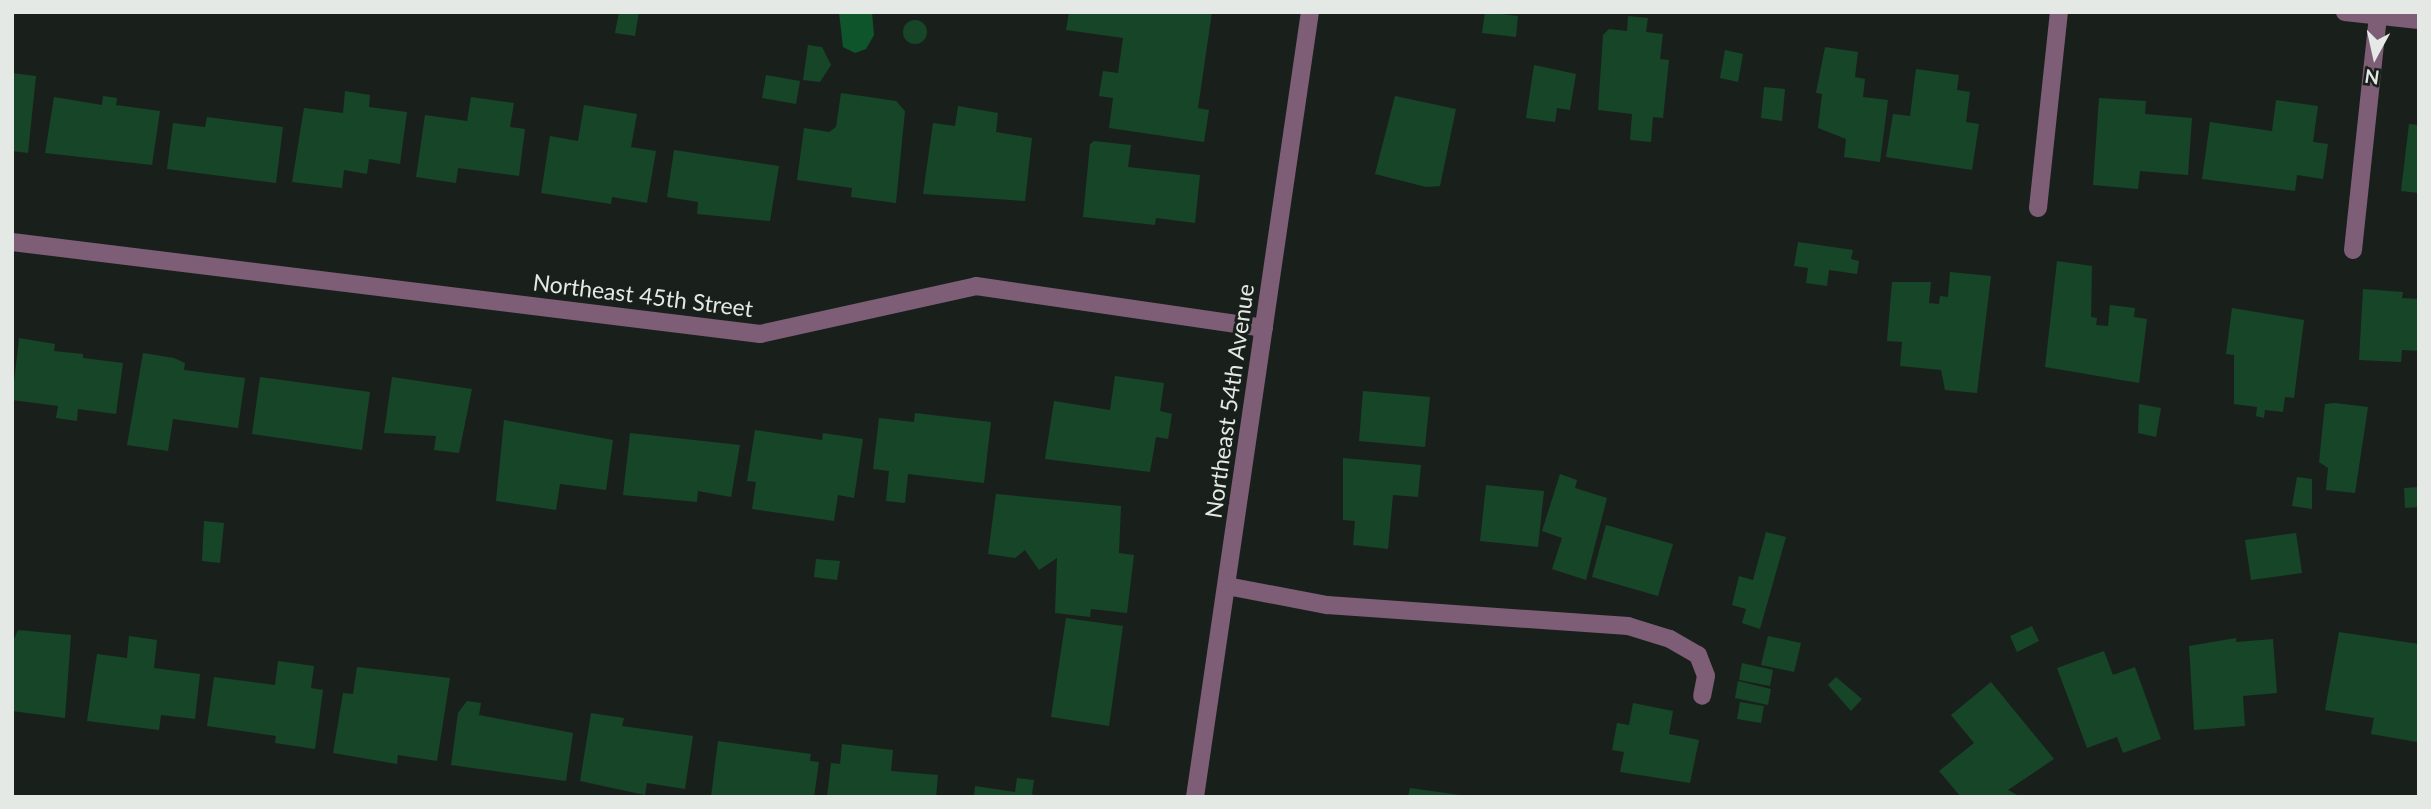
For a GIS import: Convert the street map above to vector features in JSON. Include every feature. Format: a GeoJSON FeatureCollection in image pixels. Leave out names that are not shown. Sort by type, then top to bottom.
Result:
{"type":"FeatureCollection","features":[{"type":"Feature","properties":{"kind":"street","name":"Northeast 54th Avenue"},"geometry":{"type":"LineString","coordinates":[[1195,797],[1310,12]]}},
{"type":"Feature","properties":{"kind":"street"},"geometry":{"type":"LineString","coordinates":[[2038,208],[2059,12]]}},
{"type":"Feature","properties":{"kind":"street"},"geometry":{"type":"LineString","coordinates":[[2345,12],[2419,20]]}},
{"type":"Feature","properties":{"kind":"street"},"geometry":{"type":"LineString","coordinates":[[2353,250],[2378,16]]}},
{"type":"Feature","properties":{"kind":"street","name":"Northeast 45th Street"},"geometry":{"type":"LineString","coordinates":[[12,242],[760,334],[976,286],[1264,328]]}},
{"type":"Feature","properties":{"kind":"street"},"geometry":{"type":"LineString","coordinates":[[1227,586],[1327,606],[1629,626],[1670,639],[1698,655],[1706,676],[1702,696]]}},
{"type":"Feature","properties":{"kind":"shaded area"},"geometry":{"type":"Polygon","coordinates":[[[839,12],[872,12],[874,35],[866,49],[855,53],[843,47],[839,12]]]}},
{"type":"Feature","properties":{"kind":"building"},"geometry":{"type":"Polygon","coordinates":[[[619,12],[639,12],[635,36],[615,33],[619,12]]]}},
{"type":"Feature","properties":{"kind":"building"},"geometry":{"type":"Polygon","coordinates":[[[1069,12],[1212,12],[1198,108],[1209,110],[1204,142],[1109,128],[1113,98],[1099,96],[1103,71],[1118,73],[1123,38],[1066,30],[1069,12]]]}},
{"type":"Feature","properties":{"kind":"building"},"geometry":{"type":"Polygon","coordinates":[[[1485,12],[1518,16],[1516,37],[1482,33],[1485,12]]]}},
{"type":"Feature","properties":{"kind":"building"},"geometry":{"type":"Polygon","coordinates":[[[1628,16],[1648,18],[1646,32],[1663,34],[1660,59],[1669,60],[1663,118],[1653,117],[1651,142],[1630,140],[1632,114],[1598,110],[1603,35],[1609,29],[1627,31],[1628,16]]]}},
{"type":"Feature","properties":{"kind":"building"},"geometry":{"type":"Polygon","coordinates":[[[915,20],[924,23],[927,32],[924,41],[915,44],[906,41],[903,32],[906,23],[915,20]]]}},
{"type":"Feature","properties":{"kind":"building"},"geometry":{"type":"Polygon","coordinates":[[[808,45],[822,47],[831,65],[820,82],[803,80],[808,45]]]}},
{"type":"Feature","properties":{"kind":"building"},"geometry":{"type":"Polygon","coordinates":[[[1825,47],[1858,52],[1855,77],[1865,79],[1863,97],[1888,100],[1880,162],[1844,157],[1846,139],[1818,128],[1822,94],[1816,93],[1825,47]]]}},
{"type":"Feature","properties":{"kind":"building"},"geometry":{"type":"Polygon","coordinates":[[[1725,50],[1743,54],[1738,82],[1720,78],[1725,50]]]}},
{"type":"Feature","properties":{"kind":"building"},"geometry":{"type":"Polygon","coordinates":[[[1534,65],[1576,74],[1570,110],[1557,108],[1555,122],[1526,118],[1534,65]]]}},
{"type":"Feature","properties":{"kind":"building"},"geometry":{"type":"Polygon","coordinates":[[[1916,69],[1959,75],[1957,90],[1970,92],[1966,122],[1979,124],[1972,170],[1886,157],[1893,114],[1910,116],[1916,69]]]}},
{"type":"Feature","properties":{"kind":"building"},"geometry":{"type":"Polygon","coordinates":[[[12,73],[36,76],[28,153],[12,151],[12,73]]]}},
{"type":"Feature","properties":{"kind":"building"},"geometry":{"type":"Polygon","coordinates":[[[766,75],[800,81],[796,104],[762,98],[766,75]]]}},
{"type":"Feature","properties":{"kind":"building"},"geometry":{"type":"Polygon","coordinates":[[[1764,87],[1785,89],[1782,121],[1761,118],[1764,87]]]}},
{"type":"Feature","properties":{"kind":"building"},"geometry":{"type":"Polygon","coordinates":[[[345,91],[370,95],[369,107],[407,112],[400,164],[369,159],[367,174],[344,170],[342,188],[292,182],[304,108],[343,113],[345,91]]]}},
{"type":"Feature","properties":{"kind":"building"},"geometry":{"type":"Polygon","coordinates":[[[841,93],[896,101],[905,111],[896,203],[851,197],[852,188],[797,180],[804,128],[829,132],[836,127],[841,93]]]}},
{"type":"Feature","properties":{"kind":"building"},"geometry":{"type":"Polygon","coordinates":[[[103,96],[117,98],[116,105],[160,111],[152,165],[45,153],[54,97],[102,105],[103,96]]]}},
{"type":"Feature","properties":{"kind":"building"},"geometry":{"type":"Polygon","coordinates":[[[1395,96],[1456,109],[1440,186],[1426,187],[1375,174],[1395,96]]]}},
{"type":"Feature","properties":{"kind":"building"},"geometry":{"type":"Polygon","coordinates":[[[471,97],[514,103],[510,127],[525,129],[519,176],[458,168],[456,183],[416,177],[425,115],[467,121],[471,97]]]}},
{"type":"Feature","properties":{"kind":"building"},"geometry":{"type":"Polygon","coordinates":[[[2099,98],[2146,101],[2145,114],[2192,118],[2188,175],[2140,171],[2138,189],[2093,185],[2099,98]]]}},
{"type":"Feature","properties":{"kind":"building"},"geometry":{"type":"Polygon","coordinates":[[[2276,100],[2318,106],[2313,142],[2328,144],[2323,179],[2297,175],[2295,191],[2202,179],[2210,122],[2272,131],[2276,100]]]}},
{"type":"Feature","properties":{"kind":"building"},"geometry":{"type":"Polygon","coordinates":[[[584,105],[637,114],[631,147],[656,151],[647,203],[612,197],[611,204],[541,193],[550,136],[578,141],[584,105]]]}},
{"type":"Feature","properties":{"kind":"building"},"geometry":{"type":"Polygon","coordinates":[[[958,106],[998,113],[996,132],[1032,138],[1025,201],[923,194],[933,123],[955,126],[958,106]]]}},
{"type":"Feature","properties":{"kind":"building"},"geometry":{"type":"Polygon","coordinates":[[[207,117],[283,127],[276,183],[167,169],[173,123],[205,127],[207,117]]]}},
{"type":"Feature","properties":{"kind":"building"},"geometry":{"type":"Polygon","coordinates":[[[2409,124],[2419,125],[2419,193],[2401,191],[2409,124]]]}},
{"type":"Feature","properties":{"kind":"building"},"geometry":{"type":"Polygon","coordinates":[[[1094,141],[1131,145],[1128,167],[1200,175],[1195,223],[1156,218],[1155,225],[1083,217],[1090,144],[1094,141]]]}},
{"type":"Feature","properties":{"kind":"building"},"geometry":{"type":"Polygon","coordinates":[[[674,150],[779,166],[770,221],[697,214],[698,202],[667,197],[674,150]]]}},
{"type":"Feature","properties":{"kind":"building"},"geometry":{"type":"Polygon","coordinates":[[[1798,242],[1853,250],[1851,259],[1859,261],[1857,274],[1829,270],[1827,286],[1806,283],[1808,268],[1794,266],[1798,242]]]}},
{"type":"Feature","properties":{"kind":"building"},"geometry":{"type":"Polygon","coordinates":[[[2057,261],[2092,266],[2091,317],[2097,318],[2096,325],[2108,326],[2110,305],[2135,308],[2134,317],[2147,319],[2139,383],[2045,367],[2057,261]]]}},
{"type":"Feature","properties":{"kind":"building"},"geometry":{"type":"Polygon","coordinates":[[[1950,272],[1991,276],[1977,393],[1945,390],[1941,370],[1900,366],[1902,342],[1887,341],[1892,282],[1931,282],[1929,303],[1939,304],[1940,296],[1948,297],[1950,272]]]}},
{"type":"Feature","properties":{"kind":"building"},"geometry":{"type":"Polygon","coordinates":[[[2363,289],[2403,292],[2402,298],[2419,299],[2419,351],[2402,350],[2401,362],[2359,360],[2363,289]]]}},
{"type":"Feature","properties":{"kind":"building"},"geometry":{"type":"Polygon","coordinates":[[[2232,308],[2304,320],[2294,398],[2285,397],[2283,412],[2265,410],[2264,418],[2256,416],[2257,407],[2234,404],[2234,355],[2226,354],[2232,308]]]}},
{"type":"Feature","properties":{"kind":"building"},"geometry":{"type":"Polygon","coordinates":[[[19,338],[55,344],[54,351],[83,354],[83,358],[123,363],[116,414],[78,409],[77,421],[56,418],[58,406],[12,400],[19,338]]]}},
{"type":"Feature","properties":{"kind":"building"},"geometry":{"type":"Polygon","coordinates":[[[143,353],[174,358],[185,363],[184,370],[245,378],[238,428],[173,419],[168,451],[127,445],[143,353]]]}},
{"type":"Feature","properties":{"kind":"building"},"geometry":{"type":"Polygon","coordinates":[[[1115,376],[1164,383],[1160,411],[1172,414],[1168,439],[1156,437],[1150,472],[1045,459],[1054,401],[1110,410],[1115,376]]]}},
{"type":"Feature","properties":{"kind":"building"},"geometry":{"type":"Polygon","coordinates":[[[260,377],[370,392],[362,450],[252,434],[260,377]]]}},
{"type":"Feature","properties":{"kind":"building"},"geometry":{"type":"Polygon","coordinates":[[[392,377],[472,389],[459,453],[434,450],[436,436],[384,433],[392,377]]]}},
{"type":"Feature","properties":{"kind":"building"},"geometry":{"type":"Polygon","coordinates":[[[1363,391],[1430,397],[1425,447],[1359,441],[1363,391]]]}},
{"type":"Feature","properties":{"kind":"building"},"geometry":{"type":"Polygon","coordinates":[[[2139,404],[2161,408],[2156,437],[2138,433],[2139,404]]]}},
{"type":"Feature","properties":{"kind":"building"},"geometry":{"type":"Polygon","coordinates":[[[2325,404],[2368,407],[2355,493],[2326,490],[2328,468],[2319,462],[2325,404]]]}},
{"type":"Feature","properties":{"kind":"building"},"geometry":{"type":"Polygon","coordinates":[[[915,413],[991,422],[984,483],[908,474],[905,503],[886,501],[889,471],[873,469],[879,418],[914,422],[915,413]]]}},
{"type":"Feature","properties":{"kind":"building"},"geometry":{"type":"Polygon","coordinates":[[[504,420],[613,440],[606,490],[560,484],[556,510],[496,501],[504,420]]]}},
{"type":"Feature","properties":{"kind":"building"},"geometry":{"type":"Polygon","coordinates":[[[755,430],[822,440],[823,433],[863,439],[854,498],[838,495],[834,521],[752,509],[756,482],[747,481],[755,430]]]}},
{"type":"Feature","properties":{"kind":"building"},"geometry":{"type":"Polygon","coordinates":[[[630,433],[740,445],[731,497],[698,491],[697,502],[623,495],[630,433]]]}},
{"type":"Feature","properties":{"kind":"building"},"geometry":{"type":"Polygon","coordinates":[[[1343,458],[1421,465],[1418,497],[1393,495],[1388,549],[1353,545],[1355,521],[1343,520],[1343,458]]]}},
{"type":"Feature","properties":{"kind":"building"},"geometry":{"type":"Polygon","coordinates":[[[1560,474],[1577,480],[1575,488],[1607,498],[1586,580],[1552,569],[1562,538],[1542,531],[1560,474]]]}},
{"type":"Feature","properties":{"kind":"building"},"geometry":{"type":"Polygon","coordinates":[[[2297,477],[2312,479],[2312,509],[2292,506],[2297,477]]]}},
{"type":"Feature","properties":{"kind":"building"},"geometry":{"type":"Polygon","coordinates":[[[1486,485],[1544,491],[1538,547],[1480,541],[1486,485]]]}},
{"type":"Feature","properties":{"kind":"building"},"geometry":{"type":"Polygon","coordinates":[[[2419,487],[2419,507],[2405,508],[2404,488],[2419,487]]]}},
{"type":"Feature","properties":{"kind":"building"},"geometry":{"type":"Polygon","coordinates":[[[996,494],[1121,506],[1119,553],[1134,555],[1127,613],[1091,609],[1090,617],[1055,613],[1057,558],[1039,570],[1025,550],[1015,558],[988,554],[996,494]]]}},
{"type":"Feature","properties":{"kind":"building"},"geometry":{"type":"Polygon","coordinates":[[[204,521],[224,523],[220,563],[202,561],[204,521]]]}},
{"type":"Feature","properties":{"kind":"building"},"geometry":{"type":"Polygon","coordinates":[[[1606,525],[1673,544],[1658,596],[1592,577],[1606,525]]]}},
{"type":"Feature","properties":{"kind":"building"},"geometry":{"type":"Polygon","coordinates":[[[1766,532],[1786,537],[1760,629],[1742,623],[1746,609],[1732,605],[1739,576],[1753,580],[1766,532]]]}},
{"type":"Feature","properties":{"kind":"building"},"geometry":{"type":"Polygon","coordinates":[[[2296,533],[2302,573],[2251,580],[2245,540],[2296,533]]]}},
{"type":"Feature","properties":{"kind":"building"},"geometry":{"type":"Polygon","coordinates":[[[816,559],[840,561],[837,580],[814,577],[816,559]]]}},
{"type":"Feature","properties":{"kind":"building"},"geometry":{"type":"Polygon","coordinates":[[[1066,618],[1123,626],[1109,726],[1051,717],[1066,618]]]}},
{"type":"Feature","properties":{"kind":"building"},"geometry":{"type":"Polygon","coordinates":[[[2032,626],[2039,641],[2017,652],[2010,636],[2032,626]]]}},
{"type":"Feature","properties":{"kind":"building"},"geometry":{"type":"Polygon","coordinates":[[[18,630],[71,635],[65,718],[12,711],[12,643],[18,630]]]}},
{"type":"Feature","properties":{"kind":"building"},"geometry":{"type":"Polygon","coordinates":[[[2339,632],[2419,644],[2417,742],[2371,734],[2374,718],[2325,710],[2339,632]]]}},
{"type":"Feature","properties":{"kind":"building"},"geometry":{"type":"Polygon","coordinates":[[[129,636],[157,640],[154,668],[200,674],[195,719],[161,715],[159,730],[87,721],[97,654],[127,658],[129,636]]]}},
{"type":"Feature","properties":{"kind":"building"},"geometry":{"type":"Polygon","coordinates":[[[1768,636],[1801,643],[1794,672],[1761,665],[1768,636]]]}},
{"type":"Feature","properties":{"kind":"building"},"geometry":{"type":"Polygon","coordinates":[[[2236,638],[2236,642],[2273,639],[2277,693],[2243,696],[2245,726],[2194,730],[2189,646],[2236,638]]]}},
{"type":"Feature","properties":{"kind":"building"},"geometry":{"type":"Polygon","coordinates":[[[2104,651],[2113,675],[2135,667],[2161,739],[2123,753],[2117,737],[2087,748],[2057,668],[2104,651]]]}},
{"type":"Feature","properties":{"kind":"building"},"geometry":{"type":"Polygon","coordinates":[[[278,661],[314,666],[311,688],[323,690],[315,749],[275,743],[276,736],[207,726],[214,677],[275,685],[278,661]]]}},
{"type":"Feature","properties":{"kind":"building"},"geometry":{"type":"Polygon","coordinates":[[[1742,663],[1773,670],[1770,686],[1739,680],[1742,663]]]}},
{"type":"Feature","properties":{"kind":"building"},"geometry":{"type":"Polygon","coordinates":[[[357,667],[450,678],[437,761],[398,755],[397,764],[333,753],[343,693],[353,694],[357,667]]]}},
{"type":"Feature","properties":{"kind":"building"},"geometry":{"type":"Polygon","coordinates":[[[1836,677],[1862,699],[1851,711],[1828,685],[1836,677]]]}},
{"type":"Feature","properties":{"kind":"building"},"geometry":{"type":"Polygon","coordinates":[[[1738,681],[1771,689],[1768,705],[1735,698],[1738,681]]]}},
{"type":"Feature","properties":{"kind":"building"},"geometry":{"type":"Polygon","coordinates":[[[1991,682],[2054,759],[2008,790],[2021,797],[1961,797],[1939,771],[1974,743],[1951,715],[1991,682]]]}},
{"type":"Feature","properties":{"kind":"building"},"geometry":{"type":"Polygon","coordinates":[[[467,701],[481,703],[479,715],[573,733],[566,781],[451,765],[458,713],[467,701]]]}},
{"type":"Feature","properties":{"kind":"building"},"geometry":{"type":"Polygon","coordinates":[[[1740,702],[1764,706],[1761,723],[1737,719],[1740,702]]]}},
{"type":"Feature","properties":{"kind":"building"},"geometry":{"type":"Polygon","coordinates":[[[1633,703],[1673,711],[1669,734],[1699,740],[1690,783],[1620,772],[1624,752],[1612,750],[1617,723],[1629,725],[1633,703]]]}},
{"type":"Feature","properties":{"kind":"building"},"geometry":{"type":"Polygon","coordinates":[[[591,713],[624,718],[622,726],[693,736],[685,789],[647,783],[645,795],[580,781],[591,713]]]}},
{"type":"Feature","properties":{"kind":"building"},"geometry":{"type":"Polygon","coordinates":[[[718,741],[811,754],[810,761],[819,762],[814,797],[711,797],[718,741]]]}},
{"type":"Feature","properties":{"kind":"building"},"geometry":{"type":"Polygon","coordinates":[[[842,744],[893,750],[891,771],[938,775],[936,797],[827,797],[831,763],[840,764],[842,744]]]}},
{"type":"Feature","properties":{"kind":"building"},"geometry":{"type":"Polygon","coordinates":[[[1017,778],[1034,780],[1032,794],[1039,797],[974,797],[975,786],[1015,792],[1017,778]]]}},
{"type":"Feature","properties":{"kind":"building"},"geometry":{"type":"Polygon","coordinates":[[[1410,788],[1460,795],[1460,797],[1408,797],[1410,788]]]}}]}
